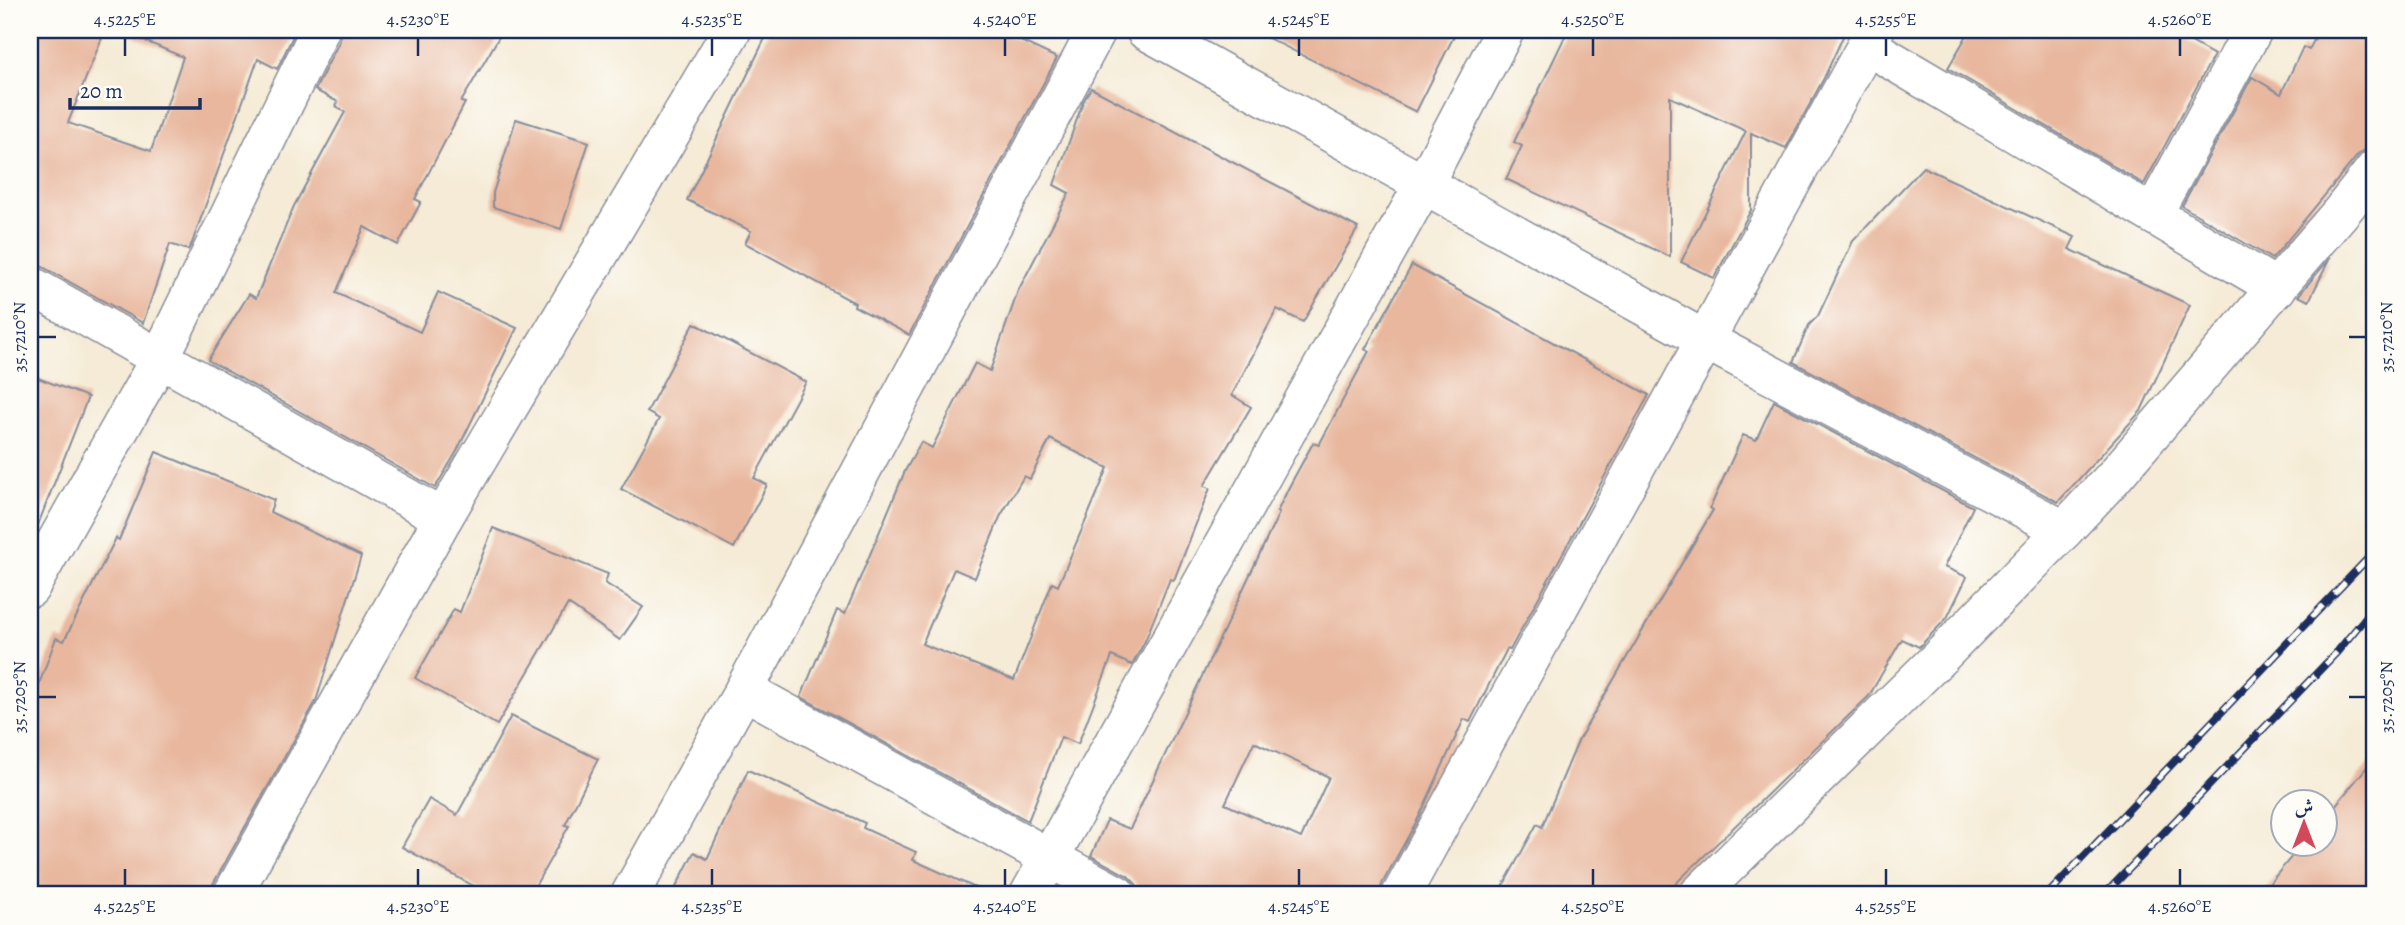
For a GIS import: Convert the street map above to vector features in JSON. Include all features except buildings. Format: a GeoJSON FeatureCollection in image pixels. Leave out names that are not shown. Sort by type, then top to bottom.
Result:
{"type":"FeatureCollection","features":[{"type":"Feature","properties":{"kind":"street"},"geometry":{"type":"LineString","coordinates":[[30,588],[160,358],[320,30]]}},
{"type":"Feature","properties":{"kind":"street"},"geometry":{"type":"LineString","coordinates":[[232,895],[443,518],[732,30]]}},
{"type":"Feature","properties":{"kind":"street"},"geometry":{"type":"LineString","coordinates":[[630,895],[744,690],[1097,30]]}},
{"type":"Feature","properties":{"kind":"street"},"geometry":{"type":"LineString","coordinates":[[1145,30],[1705,340],[2064,530]]}},
{"type":"Feature","properties":{"kind":"street"},"geometry":{"type":"LineString","coordinates":[[1029,895],[1424,184],[1505,30]]}},
{"type":"Feature","properties":{"kind":"street"},"geometry":{"type":"LineString","coordinates":[[2153,214],[2253,30]]}},
{"type":"Feature","properties":{"kind":"street"},"geometry":{"type":"LineString","coordinates":[[1401,895],[1871,37],[2153,214],[2277,288]]}},
{"type":"Feature","properties":{"kind":"street"},"geometry":{"type":"LineString","coordinates":[[1698,895],[1944,653],[2112,479],[2277,288],[2375,169]]}},
{"type":"Feature","properties":{"kind":"street"},"geometry":{"type":"LineString","coordinates":[[30,285],[443,518]]}},
{"type":"Feature","properties":{"kind":"street"},"geometry":{"type":"LineString","coordinates":[[744,690],[1118,895]]}},
{"type":"Feature","properties":{"kind":"railway"},"geometry":{"type":"LineString","coordinates":[[2047,895],[2375,551]]}},
{"type":"Feature","properties":{"kind":"railway"},"geometry":{"type":"LineString","coordinates":[[2104,895],[2337,652],[2375,606]]}}]}
